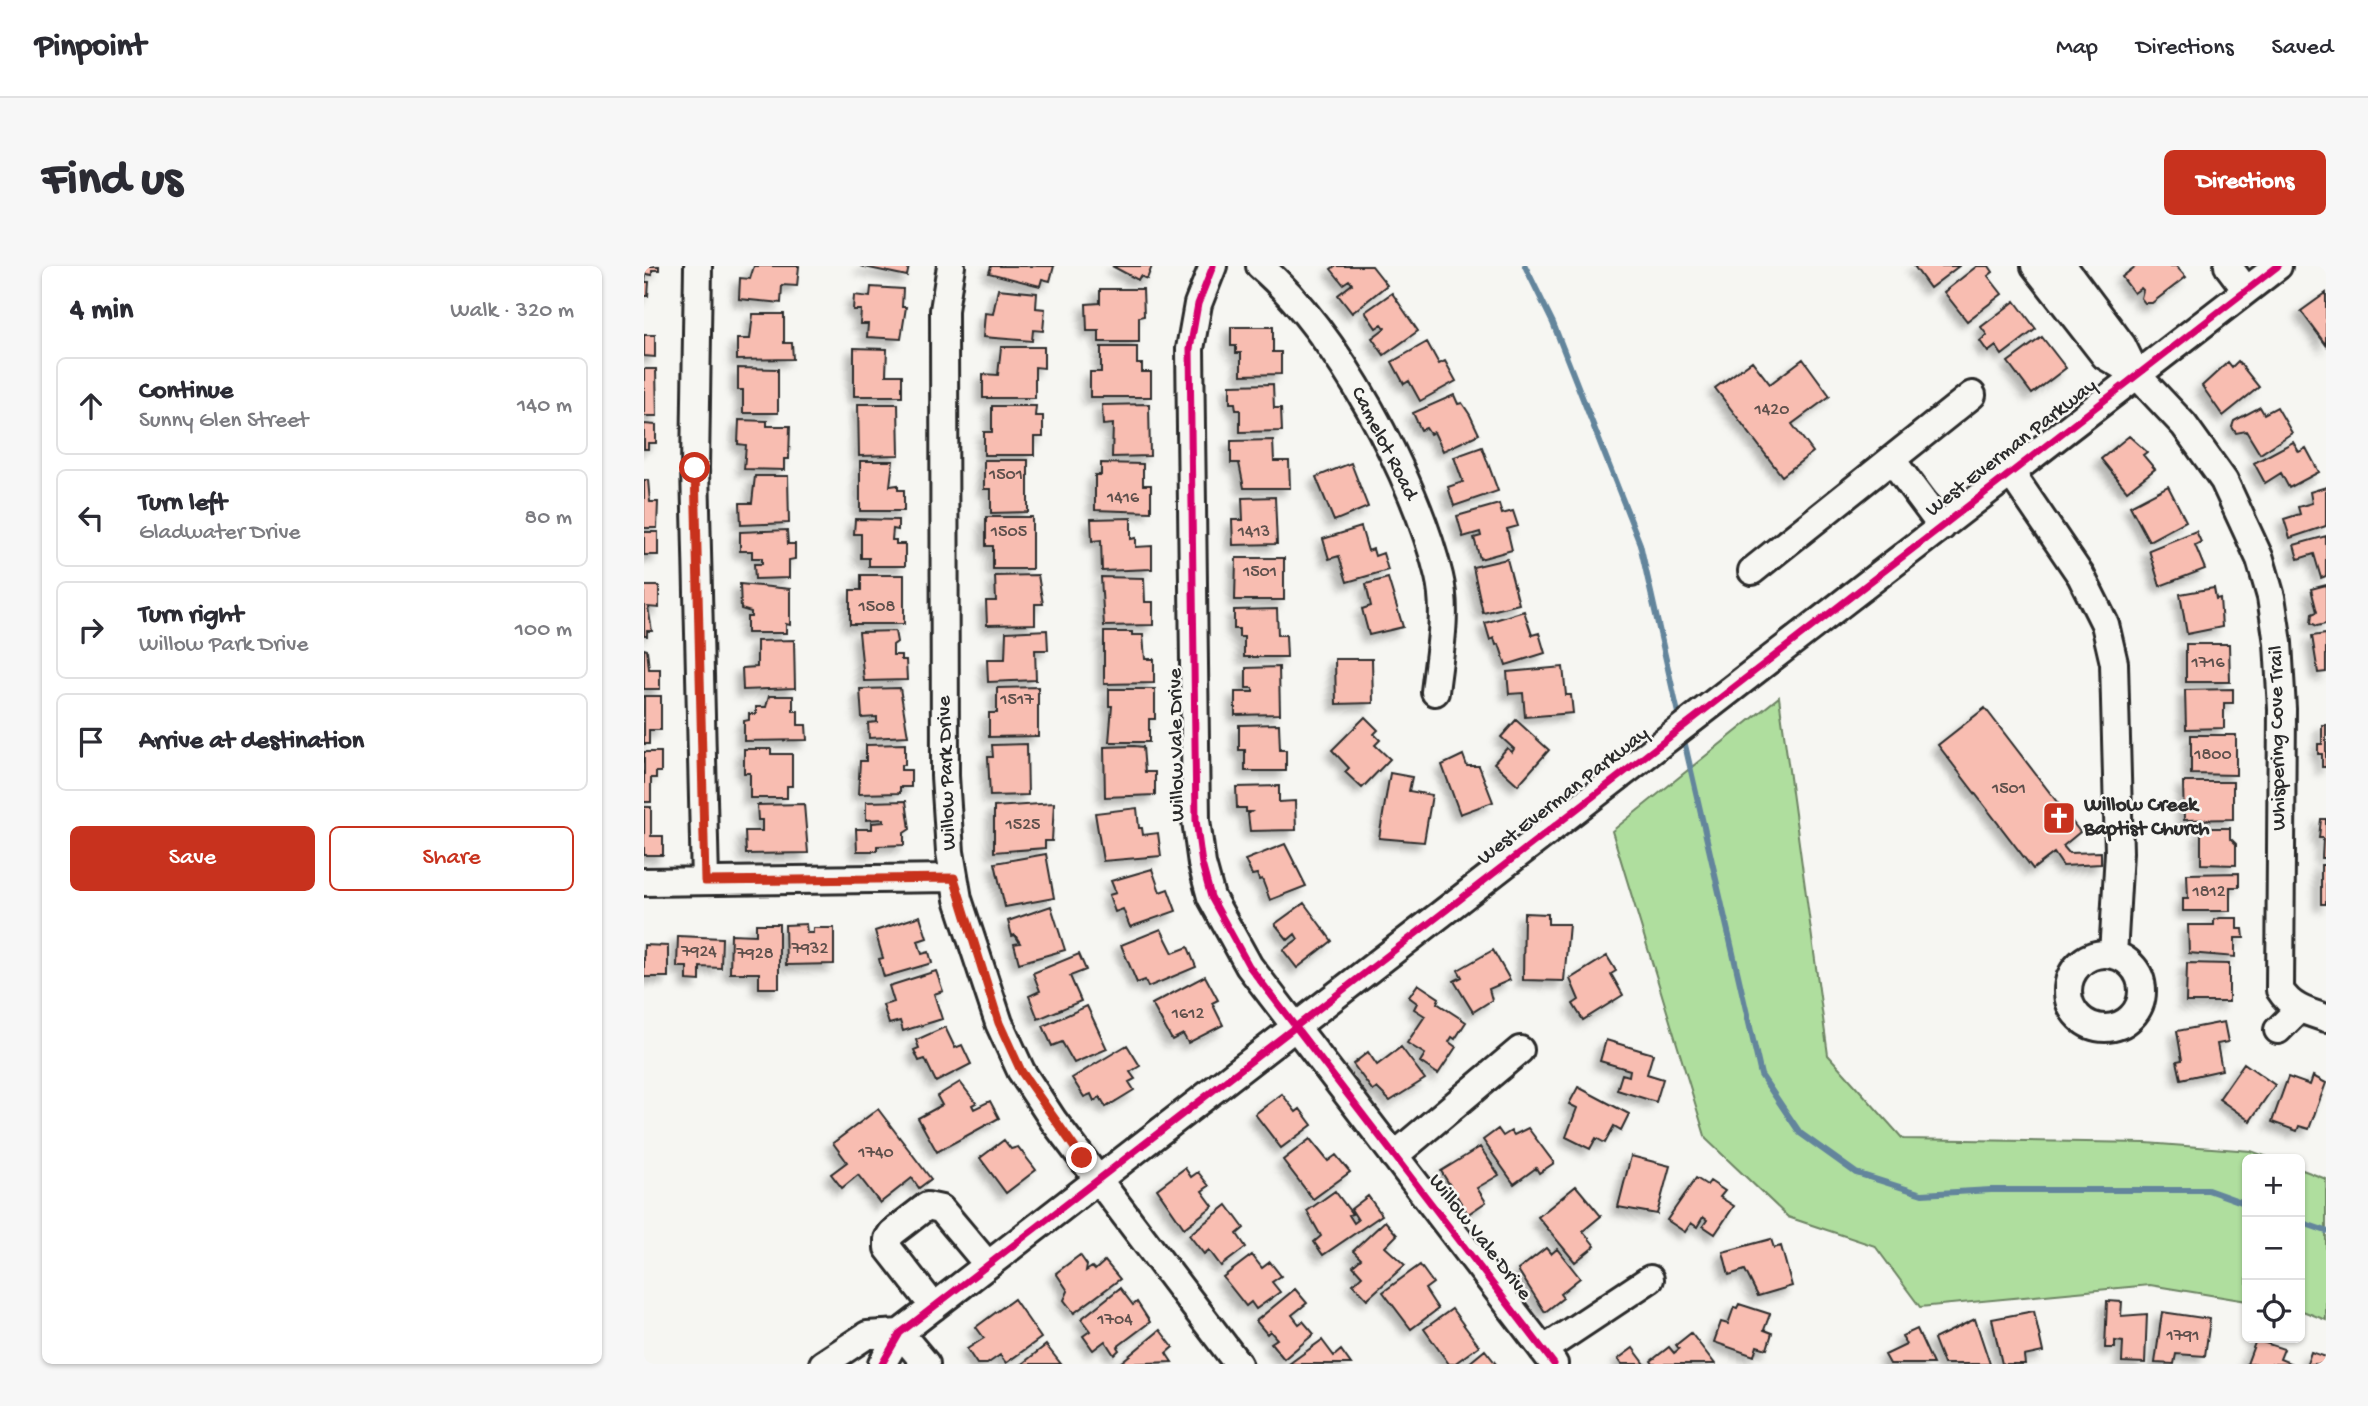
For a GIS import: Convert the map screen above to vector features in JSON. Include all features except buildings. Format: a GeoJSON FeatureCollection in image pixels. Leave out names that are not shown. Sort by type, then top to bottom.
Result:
{"type":"FeatureCollection","features":[{"type":"Feature","properties":{"kind":"street"},"geometry":{"type":"LineString","coordinates":[[698,266],[695,468],[705,881]]}},
{"type":"Feature","properties":{"kind":"street","name":"Willow Park Drive"},"geometry":{"type":"LineString","coordinates":[[951,266],[944,310],[943,538],[945,776],[954,878],[999,1023],[1021,1071],[1098,1180],[1238,1364]]}},
{"type":"Feature","properties":{"kind":"street","name":"Willow Vale Drive"},"geometry":{"type":"LineString","coordinates":[[1213,266],[1198,304],[1190,349],[1196,820],[1202,864],[1211,897],[1249,965],[1295,1028],[1548,1357]]}},
{"type":"Feature","properties":{"kind":"street","name":"Camelot Road"},"geometry":{"type":"LineString","coordinates":[[1260,266],[1295,301],[1326,340],[1378,425],[1408,486],[1440,577],[1443,618],[1435,692]]}},
{"type":"Feature","properties":{"kind":"street","name":"Whispering Cove Trail"},"geometry":{"type":"LineString","coordinates":[[2035,266],[2122,345],[2136,374],[2184,425],[2224,481],[2260,559],[2271,597],[2283,709],[2280,990],[2287,1001],[2299,1009]]}},
{"type":"Feature","properties":{"kind":"street","name":"Whispering Cove Trail"},"geometry":{"type":"LineString","coordinates":[[2063,266],[2073,298]]}},
{"type":"Feature","properties":{"kind":"street"},"geometry":{"type":"LineString","coordinates":[[2228,266],[2246,290]]}},
{"type":"Feature","properties":{"kind":"street","name":"West Everman Parkway"},"geometry":{"type":"LineString","coordinates":[[882,1364],[900,1333],[2278,266]]}},
{"type":"Feature","properties":{"kind":"street"},"geometry":{"type":"LineString","coordinates":[[1752,571],[1972,395]]}},
{"type":"Feature","properties":{"kind":"street"},"geometry":{"type":"LineString","coordinates":[[1892,460],[1942,527]]}},
{"type":"Feature","properties":{"kind":"street"},"geometry":{"type":"LineString","coordinates":[[2011,473],[2081,576],[2105,624],[2114,663],[2119,852],[2113,955]]}},
{"type":"Feature","properties":{"kind":"street"},"geometry":{"type":"LineString","coordinates":[[644,882],[954,878]]}},
{"type":"Feature","properties":{"kind":"street"},"geometry":{"type":"LineString","coordinates":[[2277,1030],[2299,1009],[2326,1018]]}},
{"type":"Feature","properties":{"kind":"street"},"geometry":{"type":"LineString","coordinates":[[1394,1156],[1520,1050]]}},
{"type":"Feature","properties":{"kind":"street"},"geometry":{"type":"LineString","coordinates":[[934,1307],[888,1248],[888,1239],[892,1233],[927,1206],[941,1209],[988,1265]]}},
{"type":"Feature","properties":{"kind":"street"},"geometry":{"type":"LineString","coordinates":[[1548,1357],[1650,1279]]}},
{"type":"Feature","properties":{"kind":"street"},"geometry":{"type":"LineString","coordinates":[[823,1364],[867,1335],[900,1333],[926,1364]]}},
{"type":"Feature","properties":{"kind":"green space"},"geometry":{"type":"Polygon","coordinates":[[[1779,697],[1828,1055],[1903,1139],[2146,1143],[2251,1151],[2259,1154],[2242,1154],[2242,1300],[2150,1285],[1920,1307],[1875,1246],[1788,1217],[1706,1139],[1612,831],[1779,697]]]}},
{"type":"Feature","properties":{"kind":"green space"},"geometry":{"type":"Polygon","coordinates":[[[2305,1171],[2326,1179],[2326,1320],[2305,1312],[2305,1171]]]}},
{"type":"Feature","properties":{"kind":"waterway"},"geometry":{"type":"LineString","coordinates":[[1525,266],[1553,323],[1640,544],[1680,722]]}},
{"type":"Feature","properties":{"kind":"waterway"},"geometry":{"type":"LineString","coordinates":[[1683,736],[1761,1075],[1800,1133],[1856,1173],[1922,1194],[1991,1190],[2208,1190],[2242,1202]]}},
{"type":"Feature","properties":{"kind":"waterway"},"geometry":{"type":"LineString","coordinates":[[2305,1224],[2326,1231]]}},
{"type":"Feature","properties":{"kind":"cycle path"},"geometry":{"type":"LineString","coordinates":[[1213,266],[1198,304],[1190,349],[1196,820],[1202,864],[1211,897],[1249,966],[1554,1364]]}},
{"type":"Feature","properties":{"kind":"cycle path"},"geometry":{"type":"LineString","coordinates":[[882,1364],[900,1333],[2278,266]]}},
{"type":"Feature","properties":{"kind":"place","name":"Willow Creek Baptist Church"},"geometry":{"type":"Point","coordinates":[2059,818]}},
{"type":"Feature","properties":{"kind":"route"},"geometry":{"type":"LineString","coordinates":[[695,468],[705,881],[954,878],[958,899],[999,1023],[1021,1071],[1082,1158]]}}]}
